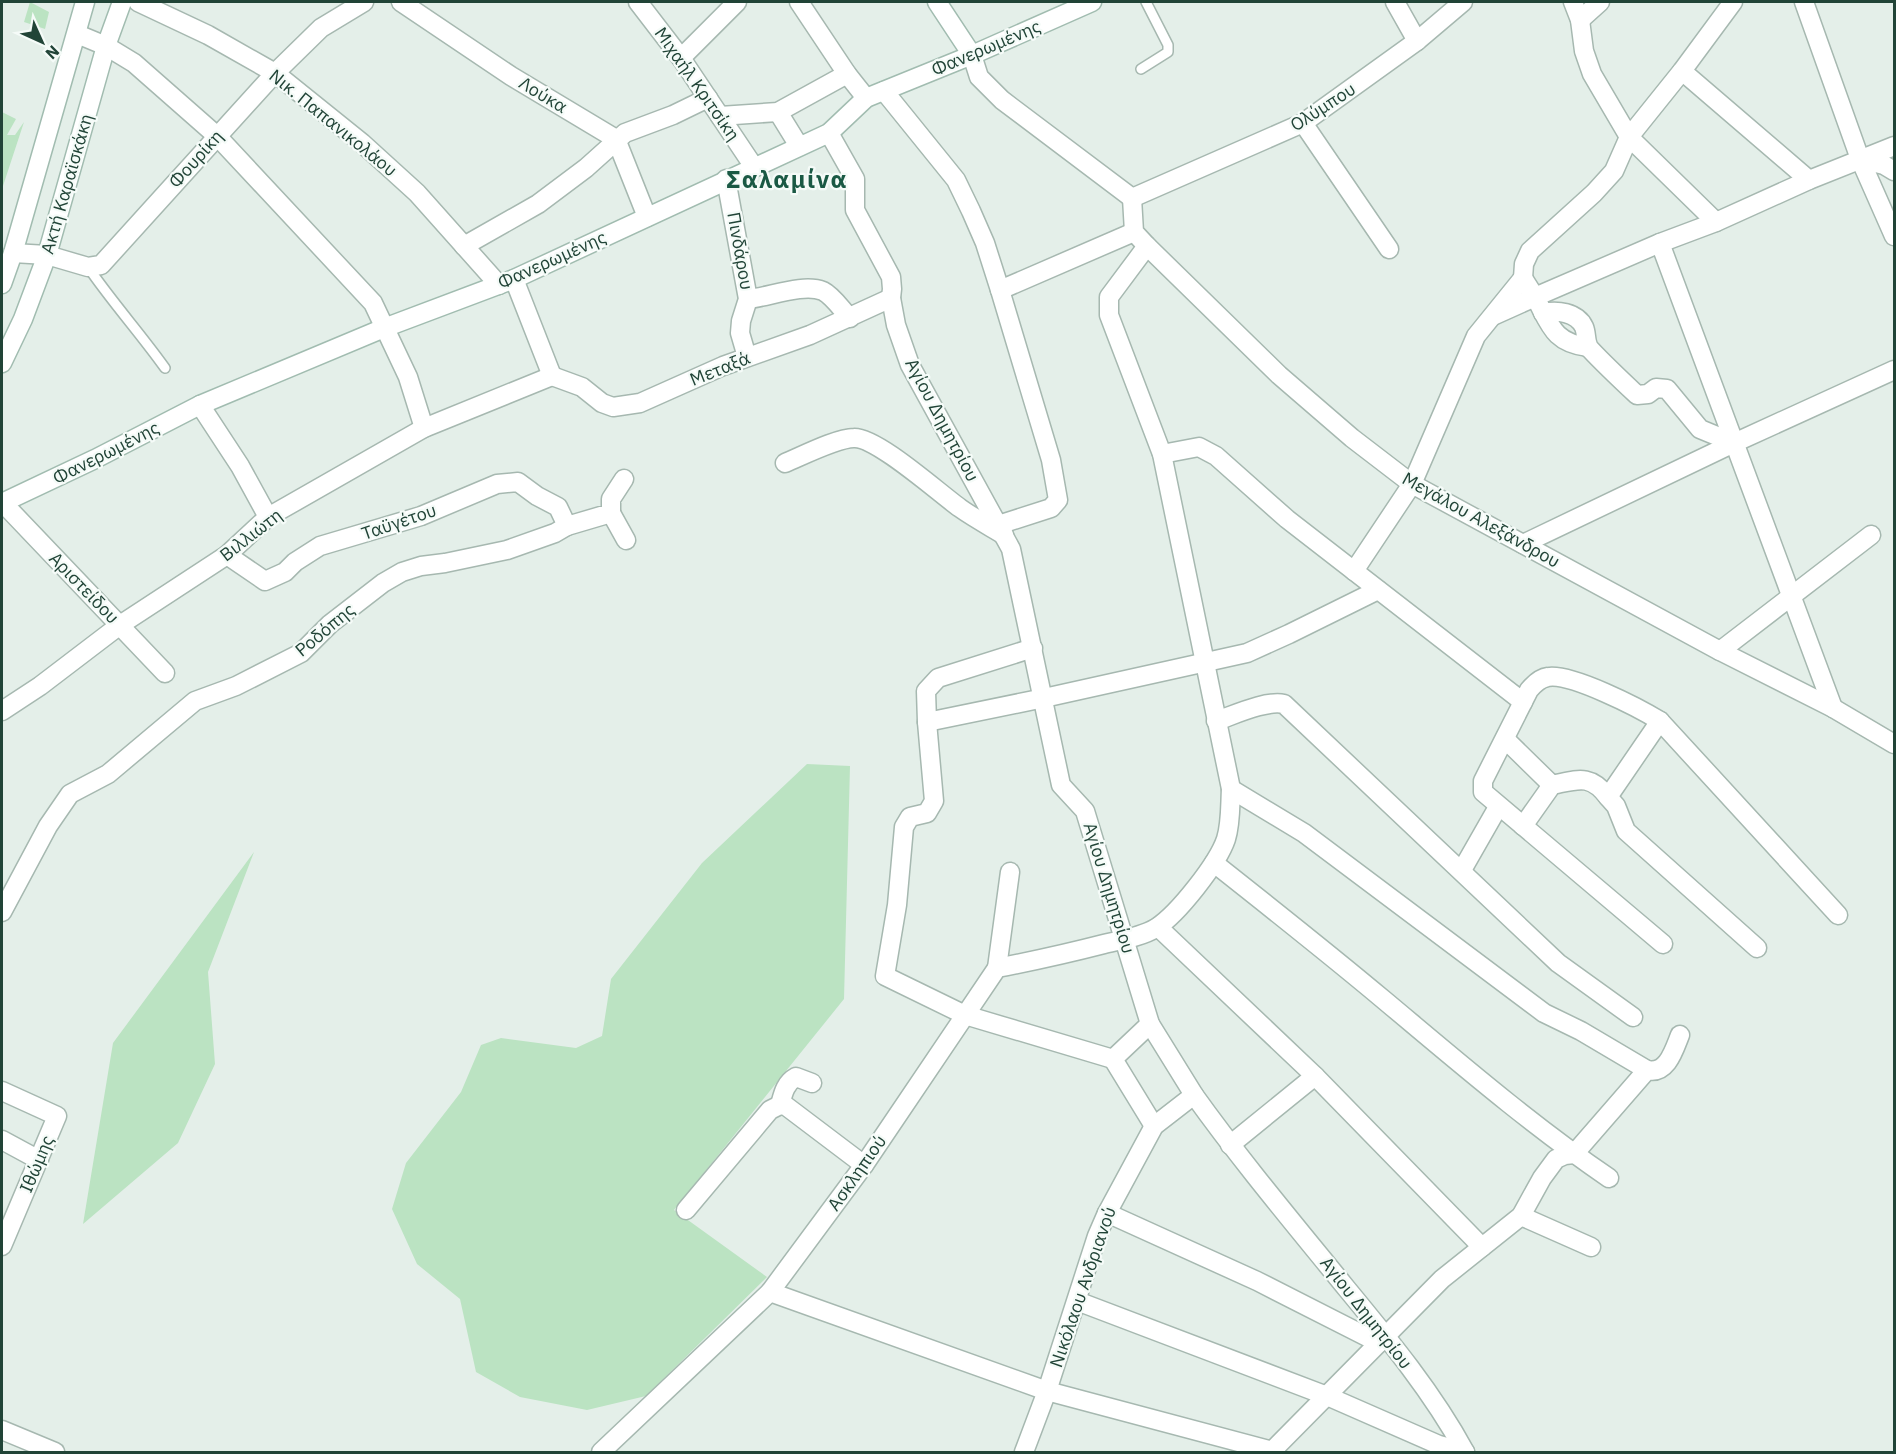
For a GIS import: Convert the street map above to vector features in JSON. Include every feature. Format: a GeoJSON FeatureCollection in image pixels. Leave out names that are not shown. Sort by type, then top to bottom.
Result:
{"type":"FeatureCollection","features":[{"type":"Feature","properties":{"kind":"street","name":"Ακτή Καραϊσκάκη"},"geometry":{"type":"LineString","coordinates":[[2,284],[14,253],[86,2]]}},
{"type":"Feature","properties":{"kind":"street","name":"Ακτή Καραϊσκάκη"},"geometry":{"type":"LineString","coordinates":[[2,363],[23,319],[47,255],[106,46],[122,2]]}},
{"type":"Feature","properties":{"kind":"street","name":"Νικ. Παπανικολάου"},"geometry":{"type":"LineString","coordinates":[[138,2],[207,35],[275,73],[362,142],[417,193],[464,246],[506,282],[552,376]]}},
{"type":"Feature","properties":{"kind":"street","name":"Φουρίκη"},"geometry":{"type":"LineString","coordinates":[[88,267],[100,265],[107,259],[275,73],[321,28],[364,2]]}},
{"type":"Feature","properties":{"kind":"street","name":"Λούκα"},"geometry":{"type":"LineString","coordinates":[[401,2],[511,76],[616,139]]}},
{"type":"Feature","properties":{"kind":"street","name":"Μιχαήλ Κριτσίκη"},"geometry":{"type":"LineString","coordinates":[[638,2],[681,58],[754,167]]}},
{"type":"Feature","properties":{"kind":"street"},"geometry":{"type":"LineString","coordinates":[[681,58],[736,2]]}},
{"type":"Feature","properties":{"kind":"street"},"geometry":{"type":"LineString","coordinates":[[801,2],[847,74],[866,98]]}},
{"type":"Feature","properties":{"kind":"street"},"geometry":{"type":"LineString","coordinates":[[937,2],[972,55],[979,77],[1002,100],[1132,198],[1134,232],[1000,290]]}},
{"type":"Feature","properties":{"kind":"street","name":"Φανερωμένης"},"geometry":{"type":"LineString","coordinates":[[2,503],[95,459],[200,405],[384,328],[506,282],[647,218],[726,179],[829,133],[866,98],[972,55],[1092,2]]}},
{"type":"Feature","properties":{"kind":"street"},"geometry":{"type":"LineString","coordinates":[[1395,2],[1417,41]]}},
{"type":"Feature","properties":{"kind":"street","name":"Ολύμπου"},"geometry":{"type":"LineString","coordinates":[[1132,198],[1303,123],[1417,41],[1463,2]]}},
{"type":"Feature","properties":{"kind":"street"},"geometry":{"type":"LineString","coordinates":[[1573,2],[1580,20],[1584,51],[1592,74],[1629,137],[1716,222]]}},
{"type":"Feature","properties":{"kind":"street"},"geometry":{"type":"LineString","coordinates":[[1580,20],[1600,2]]}},
{"type":"Feature","properties":{"kind":"street"},"geometry":{"type":"LineString","coordinates":[[1733,2],[1629,137],[1614,171],[1594,193],[1530,251],[1524,264],[1523,278],[1552,331],[1564,340],[1588,346],[1636,395],[1648,394],[1656,388],[1667,389],[1700,429],[1734,443]]}},
{"type":"Feature","properties":{"kind":"street"},"geometry":{"type":"LineString","coordinates":[[1804,2],[1860,159],[1894,236]]}},
{"type":"Feature","properties":{"kind":"street"},"geometry":{"type":"LineString","coordinates":[[77,33],[106,46],[134,63],[217,136],[373,303],[408,377],[424,428]]}},
{"type":"Feature","properties":{"kind":"street"},"geometry":{"type":"LineString","coordinates":[[1682,70],[1809,180]]}},
{"type":"Feature","properties":{"kind":"street"},"geometry":{"type":"LineString","coordinates":[[720,116],[778,112],[847,74]]}},
{"type":"Feature","properties":{"kind":"street"},"geometry":{"type":"LineString","coordinates":[[785,463],[855,437],[867,441],[896,458],[961,508],[1001,530],[1051,508],[1058,500],[1050,460],[985,243],[956,180],[884,91]]}},
{"type":"Feature","properties":{"kind":"street"},"geometry":{"type":"LineString","coordinates":[[464,246],[538,204],[586,168],[625,133],[673,115],[708,98]]}},
{"type":"Feature","properties":{"kind":"street"},"geometry":{"type":"LineString","coordinates":[[778,112],[799,146]]}},
{"type":"Feature","properties":{"kind":"street"},"geometry":{"type":"LineString","coordinates":[[1303,123],[1389,249]]}},
{"type":"Feature","properties":{"kind":"street","name":"Αγίου Δημητρίου"},"geometry":{"type":"LineString","coordinates":[[829,133],[855,179],[855,210],[891,277],[891,298],[896,325],[910,365],[1011,549],[1061,785],[1085,811],[1150,1024],[1194,1095],[1230,1145],[1382,1340],[1431,1396],[1465,1452]]}},
{"type":"Feature","properties":{"kind":"street"},"geometry":{"type":"LineString","coordinates":[[616,139],[647,218]]}},
{"type":"Feature","properties":{"kind":"street"},"geometry":{"type":"LineString","coordinates":[[1491,316],[1539,305],[1660,243],[1716,222],[1809,180],[1894,146]]}},
{"type":"Feature","properties":{"kind":"street"},"geometry":{"type":"LineString","coordinates":[[1860,159],[1884,165],[1894,171]]}},
{"type":"Feature","properties":{"kind":"street","name":"Πινδάρου"},"geometry":{"type":"LineString","coordinates":[[726,179],[748,299],[740,333],[747,357]]}},
{"type":"Feature","properties":{"kind":"street","name":"Μεγάλου Αλεξάνδρου"},"geometry":{"type":"LineString","coordinates":[[1134,232],[1279,375],[1352,438],[1412,484],[1720,651],[1833,708],[1894,743]]}},
{"type":"Feature","properties":{"kind":"street"},"geometry":{"type":"LineString","coordinates":[[1660,243],[1833,708]]}},
{"type":"Feature","properties":{"kind":"street"},"geometry":{"type":"LineString","coordinates":[[1010,872],[997,968],[1051,958],[1145,934],[1158,927],[1187,898],[1214,863],[1226,839],[1231,789],[1162,454],[1109,315],[1109,297],[1147,246]]}},
{"type":"Feature","properties":{"kind":"street"},"geometry":{"type":"LineString","coordinates":[[14,253],[47,255],[88,267]]}},
{"type":"Feature","properties":{"kind":"street"},"geometry":{"type":"LineString","coordinates":[[1353,571],[1412,484],[1476,336],[1523,278]]}},
{"type":"Feature","properties":{"kind":"street"},"geometry":{"type":"LineString","coordinates":[[748,299],[789,291],[823,291],[850,318]]}},
{"type":"Feature","properties":{"kind":"street","name":"Μεταξά"},"geometry":{"type":"LineString","coordinates":[[552,376],[582,387],[602,403],[613,407],[639,403],[747,357],[810,335],[891,298]]}},
{"type":"Feature","properties":{"kind":"street"},"geometry":{"type":"LineString","coordinates":[[1523,544],[1734,443],[1894,370]]}},
{"type":"Feature","properties":{"kind":"street","name":"Βιλλιώτη"},"geometry":{"type":"LineString","coordinates":[[2,711],[40,686],[120,625],[227,555],[268,517],[424,428],[552,376]]}},
{"type":"Feature","properties":{"kind":"street"},"geometry":{"type":"LineString","coordinates":[[200,405],[240,466],[268,517]]}},
{"type":"Feature","properties":{"kind":"street"},"geometry":{"type":"LineString","coordinates":[[1162,454],[1199,447],[1216,456],[1287,519],[1523,702]]}},
{"type":"Feature","properties":{"kind":"street"},"geometry":{"type":"LineString","coordinates":[[624,479],[611,500],[611,513],[626,540]]}},
{"type":"Feature","properties":{"kind":"street","name":"Ταϋγέτου"},"geometry":{"type":"LineString","coordinates":[[227,555],[265,581],[285,572],[295,562],[320,546],[421,516],[497,484],[518,482],[537,496],[558,507],[567,526]]}},
{"type":"Feature","properties":{"kind":"street","name":"Αριστείδου"},"geometry":{"type":"LineString","coordinates":[[2,503],[165,673]]}},
{"type":"Feature","properties":{"kind":"street","name":"Ροδόπης"},"geometry":{"type":"LineString","coordinates":[[2,909],[48,826],[70,794],[108,774],[195,700],[236,686],[301,653],[339,617],[383,583],[402,572],[421,566],[507,550],[555,533],[567,526],[611,513]]}},
{"type":"Feature","properties":{"kind":"street"},"geometry":{"type":"LineString","coordinates":[[1720,651],[1871,535]]}},
{"type":"Feature","properties":{"kind":"street"},"geometry":{"type":"LineString","coordinates":[[927,722],[1204,664],[1246,653],[1378,590]]}},
{"type":"Feature","properties":{"kind":"street"},"geometry":{"type":"LineString","coordinates":[[1033,648],[938,678],[926,691],[934,801],[927,813],[910,817],[904,826],[897,905],[885,976],[965,1015],[1113,1059],[1154,1126],[1194,1095]]}},
{"type":"Feature","properties":{"kind":"street"},"geometry":{"type":"LineString","coordinates":[[1663,944],[1483,792],[1482,785],[1529,690],[1537,681],[1547,676],[1592,687],[1660,721],[1838,915]]}},
{"type":"Feature","properties":{"kind":"street"},"geometry":{"type":"LineString","coordinates":[[1216,721],[1277,702],[1284,704],[1558,963],[1633,1017]]}},
{"type":"Feature","properties":{"kind":"street"},"geometry":{"type":"LineString","coordinates":[[1608,796],[1660,721]]}},
{"type":"Feature","properties":{"kind":"street"},"geometry":{"type":"LineString","coordinates":[[1505,739],[1552,785]]}},
{"type":"Feature","properties":{"kind":"street"},"geometry":{"type":"LineString","coordinates":[[1523,826],[1552,785],[1592,781],[1616,806],[1626,831],[1757,948]]}},
{"type":"Feature","properties":{"kind":"street"},"geometry":{"type":"LineString","coordinates":[[1231,789],[1304,833],[1544,1013],[1581,1031],[1647,1070],[1660,1069],[1672,1056],[1680,1035]]}},
{"type":"Feature","properties":{"kind":"street"},"geometry":{"type":"LineString","coordinates":[[1462,870],[1498,807]]}},
{"type":"Feature","properties":{"kind":"street"},"geometry":{"type":"LineString","coordinates":[[1214,863],[1574,1154],[1609,1178]]}},
{"type":"Feature","properties":{"kind":"street"},"geometry":{"type":"LineString","coordinates":[[1158,927],[1315,1076],[1482,1247]]}},
{"type":"Feature","properties":{"kind":"street","name":"Ασκληπιού"},"geometry":{"type":"LineString","coordinates":[[602,1450],[770,1292],[864,1165],[997,968]]}},
{"type":"Feature","properties":{"kind":"street"},"geometry":{"type":"LineString","coordinates":[[1113,1059],[1150,1024]]}},
{"type":"Feature","properties":{"kind":"street"},"geometry":{"type":"LineString","coordinates":[[770,1292],[1047,1391],[1274,1452],[1442,1279],[1521,1216],[1542,1178],[1556,1159],[1574,1154],[1647,1070]]}},
{"type":"Feature","properties":{"kind":"street"},"geometry":{"type":"LineString","coordinates":[[1230,1145],[1315,1076]]}},
{"type":"Feature","properties":{"kind":"street"},"geometry":{"type":"LineString","coordinates":[[780,1105],[784,1089],[790,1080],[796,1077],[812,1083]]}},
{"type":"Feature","properties":{"kind":"street","name":"Ιθώμης"},"geometry":{"type":"LineString","coordinates":[[2,1090],[57,1116],[2,1246]]}},
{"type":"Feature","properties":{"kind":"street"},"geometry":{"type":"LineString","coordinates":[[686,1210],[770,1110],[780,1105],[786,1106],[864,1165]]}},
{"type":"Feature","properties":{"kind":"street","name":"Νικόλαου Ανδριανού"},"geometry":{"type":"LineString","coordinates":[[1024,1452],[1107,1213],[1154,1126]]}},
{"type":"Feature","properties":{"kind":"street"},"geometry":{"type":"LineString","coordinates":[[2,1140],[39,1160]]}},
{"type":"Feature","properties":{"kind":"street"},"geometry":{"type":"LineString","coordinates":[[1107,1213],[1382,1340]]}},
{"type":"Feature","properties":{"kind":"street"},"geometry":{"type":"LineString","coordinates":[[1521,1216],[1591,1247]]}},
{"type":"Feature","properties":{"kind":"street"},"geometry":{"type":"LineString","coordinates":[[1077,1301],[1327,1396],[1439,1445],[1465,1452]]}},
{"type":"Feature","properties":{"kind":"street"},"geometry":{"type":"LineString","coordinates":[[2,1430],[55,1452]]}},
{"type":"Feature","properties":{"kind":"lane"},"geometry":{"type":"LineString","coordinates":[[1141,69],[1168,52],[1168,45],[1146,2]]}},
{"type":"Feature","properties":{"kind":"lane"},"geometry":{"type":"LineString","coordinates":[[88,267],[165,368]]}},
{"type":"Feature","properties":{"kind":"green space"},"geometry":{"type":"Polygon","coordinates":[[[30,2],[49,12],[45,29],[24,22],[30,2]]]}},
{"type":"Feature","properties":{"kind":"green space"},"geometry":{"type":"Polygon","coordinates":[[[2,112],[16,119],[7,135],[15,135],[24,122],[2,189],[2,112]]]}},
{"type":"Feature","properties":{"kind":"green space"},"geometry":{"type":"Polygon","coordinates":[[[807,764],[850,766],[844,999],[674,1210],[767,1277],[646,1396],[587,1410],[520,1397],[476,1372],[460,1299],[417,1264],[392,1209],[406,1163],[461,1092],[481,1045],[501,1038],[576,1048],[602,1036],[611,979],[702,863],[807,764]]]}},
{"type":"Feature","properties":{"kind":"green space"},"geometry":{"type":"Polygon","coordinates":[[[254,852],[208,972],[215,1064],[178,1143],[83,1224],[113,1043],[254,852]]]}},
{"type":"Feature","properties":{"kind":"district","name":"Σαλαμίνα"},"geometry":{"type":"Point","coordinates":[787,180]}}]}
